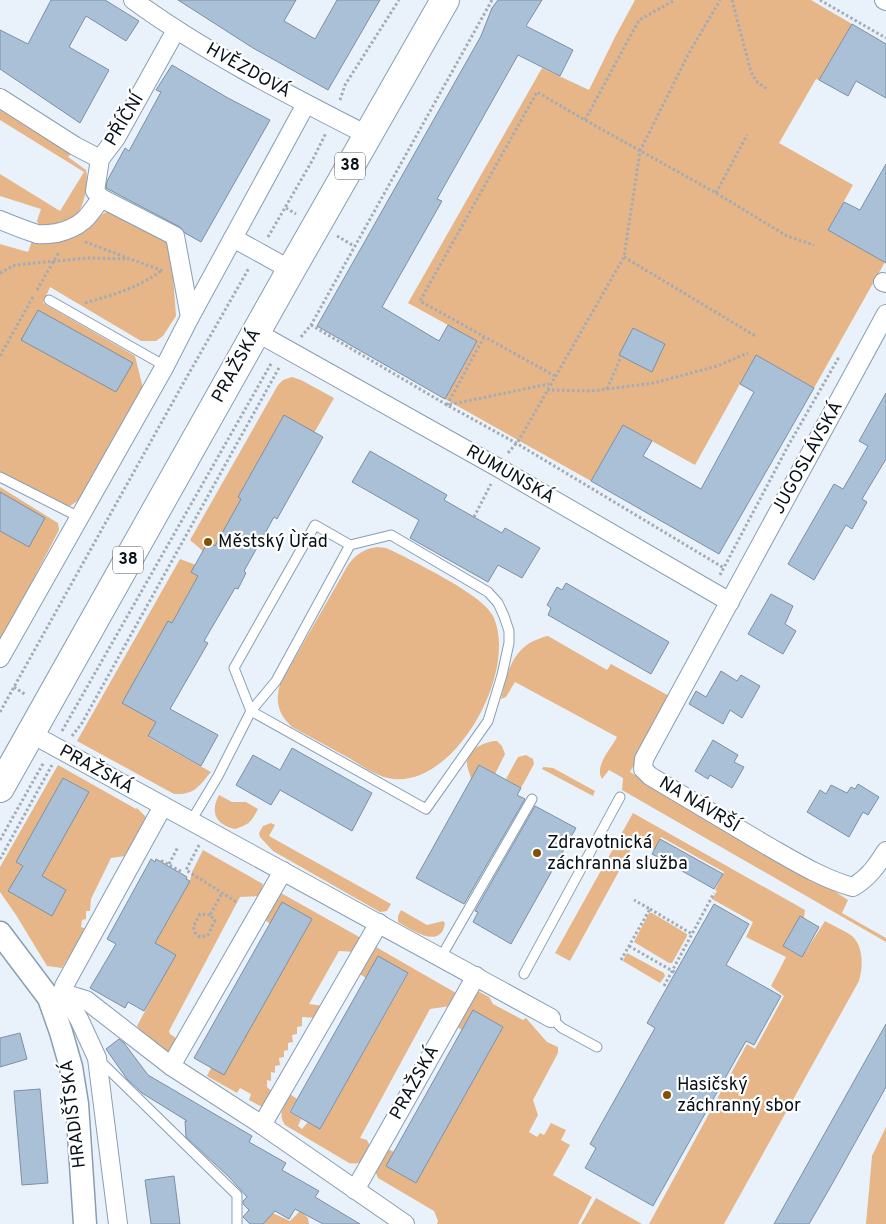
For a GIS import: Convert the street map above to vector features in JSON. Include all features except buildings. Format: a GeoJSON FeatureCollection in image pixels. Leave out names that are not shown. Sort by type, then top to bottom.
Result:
{"type":"FeatureCollection","features":[{"type":"Feature","properties":{"kind":"main road","name":"PRAŽSKÁ"},"geometry":{"type":"LineString","coordinates":[[0,788],[367,135],[446,0]]}},
{"type":"Feature","properties":{"kind":"street","name":"HVĚZDOVÁ"},"geometry":{"type":"LineString","coordinates":[[133,0],[176,30],[306,104],[367,135]]}},
{"type":"Feature","properties":{"kind":"street","name":"PŘÍČNÍ"},"geometry":{"type":"LineString","coordinates":[[0,98],[75,146],[100,159],[116,138],[176,30]]}},
{"type":"Feature","properties":{"kind":"street"},"geometry":{"type":"LineString","coordinates":[[0,658],[165,366],[306,104]]}},
{"type":"Feature","properties":{"kind":"street"},"geometry":{"type":"LineString","coordinates":[[100,159],[95,191],[101,198],[174,236],[190,317]]}},
{"type":"Feature","properties":{"kind":"street"},"geometry":{"type":"LineString","coordinates":[[0,220],[39,234],[49,234],[75,227],[91,214],[101,198]]}},
{"type":"Feature","properties":{"kind":"street"},"geometry":{"type":"LineString","coordinates":[[233,238],[291,270]]}},
{"type":"Feature","properties":{"kind":"street","name":"JUGOSLÁVSKÁ"},"geometry":{"type":"LineString","coordinates":[[730,602],[886,314]]}},
{"type":"Feature","properties":{"kind":"street","name":"RUMUNSKÁ"},"geometry":{"type":"LineString","coordinates":[[256,332],[497,467],[730,602]]}},
{"type":"Feature","properties":{"kind":"street","name":"NA NÁVRŠÍ"},"geometry":{"type":"LineString","coordinates":[[730,602],[644,759],[643,769],[650,776],[745,833],[792,860],[842,884],[853,887],[865,880],[878,866],[886,851]]}},
{"type":"Feature","properties":{"kind":"street","name":"PRAŽSKÁ"},"geometry":{"type":"LineString","coordinates":[[30,734],[380,923],[551,1018]]}},
{"type":"Feature","properties":{"kind":"street"},"geometry":{"type":"LineString","coordinates":[[163,806],[59,993],[86,1000],[171,1066],[262,1125],[402,1223]]}},
{"type":"Feature","properties":{"kind":"street"},"geometry":{"type":"LineString","coordinates":[[171,1066],[283,871]]}},
{"type":"Feature","properties":{"kind":"street"},"geometry":{"type":"LineString","coordinates":[[262,1125],[380,923]]}},
{"type":"Feature","properties":{"kind":"street","name":"HRADIŠŤSKÁ"},"geometry":{"type":"LineString","coordinates":[[0,933],[59,993],[79,1019],[97,1058],[118,1224]]}},
{"type":"Feature","properties":{"kind":"street","name":"PRAŽSKÁ"},"geometry":{"type":"LineString","coordinates":[[355,1190],[476,976]]}},
{"type":"Feature","properties":{"kind":"street","name":"HRADIŠŤSKÁ"},"geometry":{"type":"LineString","coordinates":[[59,993],[56,1016],[71,1067],[76,1104],[85,1224]]}},
{"type":"Feature","properties":{"kind":"lane"},"geometry":{"type":"LineString","coordinates":[[49,300],[165,366]]}},
{"type":"Feature","properties":{"kind":"lane"},"geometry":{"type":"LineString","coordinates":[[0,477],[78,517]]}},
{"type":"Feature","properties":{"kind":"lane"},"geometry":{"type":"LineString","coordinates":[[315,524],[350,545],[391,534],[488,592],[498,603],[504,616],[509,642],[502,675],[488,721],[426,809],[251,711],[234,668],[315,524]]}},
{"type":"Feature","properties":{"kind":"lane"},"geometry":{"type":"LineString","coordinates":[[191,821],[218,776],[251,711],[276,681],[350,545]]}},
{"type":"Feature","properties":{"kind":"lane"},"geometry":{"type":"LineString","coordinates":[[524,974],[620,797]]}},
{"type":"Feature","properties":{"kind":"lane"},"geometry":{"type":"LineString","coordinates":[[442,957],[532,798]]}},
{"type":"Feature","properties":{"kind":"lane"},"geometry":{"type":"LineString","coordinates":[[551,1018],[562,1028],[597,1047]]}},
{"type":"Feature","properties":{"kind":"lane"},"geometry":{"type":"LineString","coordinates":[[97,1058],[237,1194],[237,1224]]}},
{"type":"Feature","properties":{"kind":"path"},"geometry":{"type":"LineString","coordinates":[[0,840],[57,748],[82,723],[289,351],[310,325],[492,0]]}},
{"type":"Feature","properties":{"kind":"path"},"geometry":{"type":"LineString","coordinates":[[585,120],[639,20],[675,0]]}},
{"type":"Feature","properties":{"kind":"path"},"geometry":{"type":"LineString","coordinates":[[497,467],[516,443],[624,257],[640,151],[690,53],[720,0]]}},
{"type":"Feature","properties":{"kind":"path"},"geometry":{"type":"LineString","coordinates":[[732,0],[751,72],[756,81],[768,90]]}},
{"type":"Feature","properties":{"kind":"path"},"geometry":{"type":"LineString","coordinates":[[820,0],[886,38]]}},
{"type":"Feature","properties":{"kind":"path"},"geometry":{"type":"LineString","coordinates":[[555,376],[420,301],[537,92],[716,193],[787,236],[814,245]]}},
{"type":"Feature","properties":{"kind":"path"},"geometry":{"type":"LineString","coordinates":[[716,193],[747,135]]}},
{"type":"Feature","properties":{"kind":"path"},"geometry":{"type":"LineString","coordinates":[[0,712],[184,382],[286,208]]}},
{"type":"Feature","properties":{"kind":"path"},"geometry":{"type":"LineString","coordinates":[[80,240],[167,272]]}},
{"type":"Feature","properties":{"kind":"path"},"geometry":{"type":"LineString","coordinates":[[624,257],[757,337]]}},
{"type":"Feature","properties":{"kind":"path"},"geometry":{"type":"LineString","coordinates":[[0,273],[15,265],[88,258],[131,259]]}},
{"type":"Feature","properties":{"kind":"path"},"geometry":{"type":"LineString","coordinates":[[82,304],[126,291],[147,281],[162,270]]}},
{"type":"Feature","properties":{"kind":"path"},"geometry":{"type":"LineString","coordinates":[[310,325],[516,443],[724,568]]}},
{"type":"Feature","properties":{"kind":"path"},"geometry":{"type":"LineString","coordinates":[[447,405],[484,336]]}},
{"type":"Feature","properties":{"kind":"path"},"geometry":{"type":"LineString","coordinates":[[0,859],[57,748],[271,362],[289,351]]}},
{"type":"Feature","properties":{"kind":"path"},"geometry":{"type":"LineString","coordinates":[[547,390],[591,391],[654,383],[717,366],[748,353]]}},
{"type":"Feature","properties":{"kind":"path"},"geometry":{"type":"LineString","coordinates":[[712,592],[788,446],[841,353]]}},
{"type":"Feature","properties":{"kind":"path"},"geometry":{"type":"LineString","coordinates":[[606,389],[620,359]]}},
{"type":"Feature","properties":{"kind":"path"},"geometry":{"type":"LineString","coordinates":[[447,405],[550,384]]}},
{"type":"Feature","properties":{"kind":"path"},"geometry":{"type":"LineString","coordinates":[[474,517],[491,485]]}},
{"type":"Feature","properties":{"kind":"path"},"geometry":{"type":"LineString","coordinates":[[199,844],[186,870],[238,902]]}},
{"type":"Feature","properties":{"kind":"path"},"geometry":{"type":"LineString","coordinates":[[168,864],[178,847]]}},
{"type":"Feature","properties":{"kind":"path"},"geometry":{"type":"LineString","coordinates":[[162,862],[162,860],[182,872],[181,874]]}},
{"type":"Feature","properties":{"kind":"path"},"geometry":{"type":"LineString","coordinates":[[210,915],[222,893]]}},
{"type":"Feature","properties":{"kind":"path"},"geometry":{"type":"LineString","coordinates":[[664,986],[674,972],[714,893]]}},
{"type":"Feature","properties":{"kind":"path"},"geometry":{"type":"LineString","coordinates":[[634,900],[692,934]]}},
{"type":"Feature","properties":{"kind":"path"},"geometry":{"type":"LineString","coordinates":[[621,960],[650,909]]}},
{"type":"Feature","properties":{"kind":"path"},"geometry":{"type":"LineString","coordinates":[[200,914],[210,915],[215,920],[208,934],[200,936],[196,934],[193,927],[200,914]]}},
{"type":"Feature","properties":{"kind":"path"},"geometry":{"type":"LineString","coordinates":[[629,946],[674,972]]}},
{"type":"Feature","properties":{"kind":"shaded area"},"geometry":{"type":"Polygon","coordinates":[[[635,0],[811,0],[852,24],[819,80],[816,79],[779,143],[853,185],[828,230],[885,262],[814,388],[756,355],[695,465],[623,425],[591,481],[445,399],[477,341],[408,303],[542,68],[589,90],[635,0]]]}},
{"type":"Feature","properties":{"kind":"shaded area"},"geometry":{"type":"Polygon","coordinates":[[[0,109],[71,153],[68,157],[86,170],[86,188],[81,208],[75,216],[59,222],[60,226],[40,227],[37,221],[41,209],[0,196],[0,174],[60,211],[84,172],[0,120],[0,109]]]}},
{"type":"Feature","properties":{"kind":"shaded area"},"geometry":{"type":"Polygon","coordinates":[[[110,211],[161,236],[171,248],[176,316],[163,336],[156,341],[141,341],[50,287],[43,303],[135,356],[144,392],[82,498],[70,506],[57,504],[0,473],[0,244],[28,252],[32,241],[83,230],[104,213],[110,211]]]}},
{"type":"Feature","properties":{"kind":"shaded area"},"geometry":{"type":"Polygon","coordinates":[[[292,377],[334,398],[314,433],[284,416],[238,497],[244,501],[233,514],[215,547],[204,552],[190,540],[278,385],[283,380],[292,377]]]}},
{"type":"Feature","properties":{"kind":"shaded area"},"geometry":{"type":"Polygon","coordinates":[[[0,487],[58,523],[59,530],[0,643],[0,487]]]}},
{"type":"Feature","properties":{"kind":"shaded area"},"geometry":{"type":"Polygon","coordinates":[[[377,547],[386,548],[419,564],[477,599],[493,616],[499,639],[497,665],[489,693],[476,720],[459,745],[439,764],[416,776],[393,779],[370,771],[292,727],[281,712],[278,702],[280,684],[348,565],[361,553],[377,547]]]}},
{"type":"Feature","properties":{"kind":"shaded area"},"geometry":{"type":"Polygon","coordinates":[[[180,559],[196,565],[192,572],[198,576],[180,608],[183,610],[156,722],[148,737],[211,772],[196,789],[187,793],[174,794],[77,741],[180,559]]]}},
{"type":"Feature","properties":{"kind":"shaded area"},"geometry":{"type":"Polygon","coordinates":[[[548,636],[607,670],[611,664],[673,698],[630,772],[701,813],[785,867],[801,869],[848,900],[842,913],[886,938],[886,942],[622,790],[623,778],[609,770],[602,779],[600,769],[602,763],[617,737],[515,682],[506,697],[501,699],[506,678],[514,659],[527,645],[548,636]]]}},
{"type":"Feature","properties":{"kind":"shaded area"},"geometry":{"type":"Polygon","coordinates":[[[497,741],[502,746],[505,754],[495,774],[480,765],[471,779],[467,767],[470,754],[483,744],[497,741]]]}},
{"type":"Feature","properties":{"kind":"shaded area"},"geometry":{"type":"Polygon","coordinates":[[[526,755],[533,759],[534,764],[521,788],[506,779],[518,757],[526,755]]]}},
{"type":"Feature","properties":{"kind":"shaded area"},"geometry":{"type":"Polygon","coordinates":[[[58,765],[137,808],[146,817],[125,856],[111,858],[91,899],[90,911],[86,911],[86,919],[82,920],[81,927],[86,929],[62,968],[47,966],[0,892],[0,867],[58,765]],[[63,778],[16,862],[23,866],[52,915],[66,890],[42,876],[89,792],[63,778]]]}},
{"type":"Feature","properties":{"kind":"shaded area"},"geometry":{"type":"Polygon","coordinates":[[[543,767],[553,768],[595,791],[593,796],[542,769],[543,767]]]}},
{"type":"Feature","properties":{"kind":"shaded area"},"geometry":{"type":"Polygon","coordinates":[[[219,795],[232,802],[246,802],[258,809],[252,820],[247,824],[235,829],[228,827],[219,821],[216,816],[215,807],[219,795]]]}},
{"type":"Feature","properties":{"kind":"shaded area"},"geometry":{"type":"Polygon","coordinates":[[[633,813],[805,910],[804,918],[800,916],[783,946],[802,957],[825,921],[852,936],[861,951],[862,964],[859,981],[724,1224],[649,1224],[747,1044],[755,1049],[784,996],[771,986],[786,957],[746,937],[753,922],[712,899],[724,872],[661,837],[654,850],[636,840],[570,961],[555,953],[633,813]]]}},
{"type":"Feature","properties":{"kind":"shaded area"},"geometry":{"type":"Polygon","coordinates":[[[271,823],[275,825],[269,836],[391,904],[387,911],[380,912],[273,851],[260,837],[259,833],[263,826],[271,823]]]}},
{"type":"Feature","properties":{"kind":"shaded area"},"geometry":{"type":"Polygon","coordinates":[[[203,850],[263,884],[260,896],[240,897],[169,1031],[170,1034],[179,1040],[176,1048],[167,1054],[159,1051],[137,1026],[175,955],[153,942],[161,929],[163,929],[190,881],[192,872],[203,850]]]}},
{"type":"Feature","properties":{"kind":"shaded area"},"geometry":{"type":"Polygon","coordinates":[[[281,893],[361,938],[356,952],[339,951],[309,1004],[324,1006],[318,1018],[302,1017],[302,1026],[297,1027],[297,1034],[292,1035],[293,1042],[288,1043],[288,1050],[284,1051],[284,1057],[279,1058],[280,1065],[275,1066],[275,1073],[271,1072],[271,1081],[267,1080],[267,1087],[276,1095],[264,1108],[249,1100],[251,1094],[240,1088],[237,1093],[207,1076],[211,1068],[246,1035],[312,919],[282,902],[270,924],[263,918],[275,896],[281,893]]]}},
{"type":"Feature","properties":{"kind":"shaded area"},"geometry":{"type":"Polygon","coordinates":[[[401,910],[427,925],[443,921],[445,923],[442,931],[438,936],[432,937],[410,929],[398,922],[401,910]]]}},
{"type":"Feature","properties":{"kind":"shaded area"},"geometry":{"type":"Polygon","coordinates":[[[649,913],[687,934],[672,963],[634,942],[649,913]]]}},
{"type":"Feature","properties":{"kind":"shaded area"},"geometry":{"type":"Polygon","coordinates":[[[376,947],[456,993],[450,1006],[430,1009],[360,1138],[367,1140],[370,1146],[368,1156],[352,1164],[285,1125],[281,1113],[290,1094],[297,1099],[289,1112],[301,1119],[298,1126],[302,1129],[308,1122],[320,1129],[408,974],[366,978],[358,973],[370,953],[376,947]]]}},
{"type":"Feature","properties":{"kind":"shaded area"},"geometry":{"type":"Polygon","coordinates":[[[627,953],[664,973],[665,976],[660,983],[623,961],[627,953]]]}},
{"type":"Feature","properties":{"kind":"shaded area"},"geometry":{"type":"Polygon","coordinates":[[[474,989],[489,997],[493,1004],[523,1020],[526,1018],[547,1042],[558,1047],[558,1053],[533,1100],[538,1115],[529,1132],[537,1137],[540,1133],[544,1135],[551,1123],[566,1130],[561,1140],[570,1145],[553,1175],[592,1197],[578,1224],[437,1224],[438,1221],[434,1211],[378,1178],[375,1171],[386,1148],[394,1152],[386,1166],[416,1183],[503,1027],[473,1010],[462,1030],[454,1025],[474,989]]]}},
{"type":"Feature","properties":{"kind":"shaded area"},"geometry":{"type":"Polygon","coordinates":[[[886,1127],[886,1224],[866,1224],[872,1156],[886,1127]]]}},
{"type":"Feature","properties":{"kind":"shaded area"},"geometry":{"type":"Polygon","coordinates":[[[596,1198],[642,1224],[581,1224],[596,1198]]]}},
{"type":"Feature","properties":{"kind":"shaded area"},"geometry":{"type":"Polygon","coordinates":[[[266,1210],[290,1221],[300,1211],[308,1218],[309,1224],[255,1224],[266,1210]]]}},
{"type":"Feature","properties":{"kind":"place","name":"Městský Ùřad"},"geometry":{"type":"Point","coordinates":[208,542]}},
{"type":"Feature","properties":{"kind":"place","name":"Zdravotnická záchranná služba"},"geometry":{"type":"Point","coordinates":[537,853]}},
{"type":"Feature","properties":{"kind":"place","name":"Hasičský záchranný sbor"},"geometry":{"type":"Point","coordinates":[667,1095]}}]}
